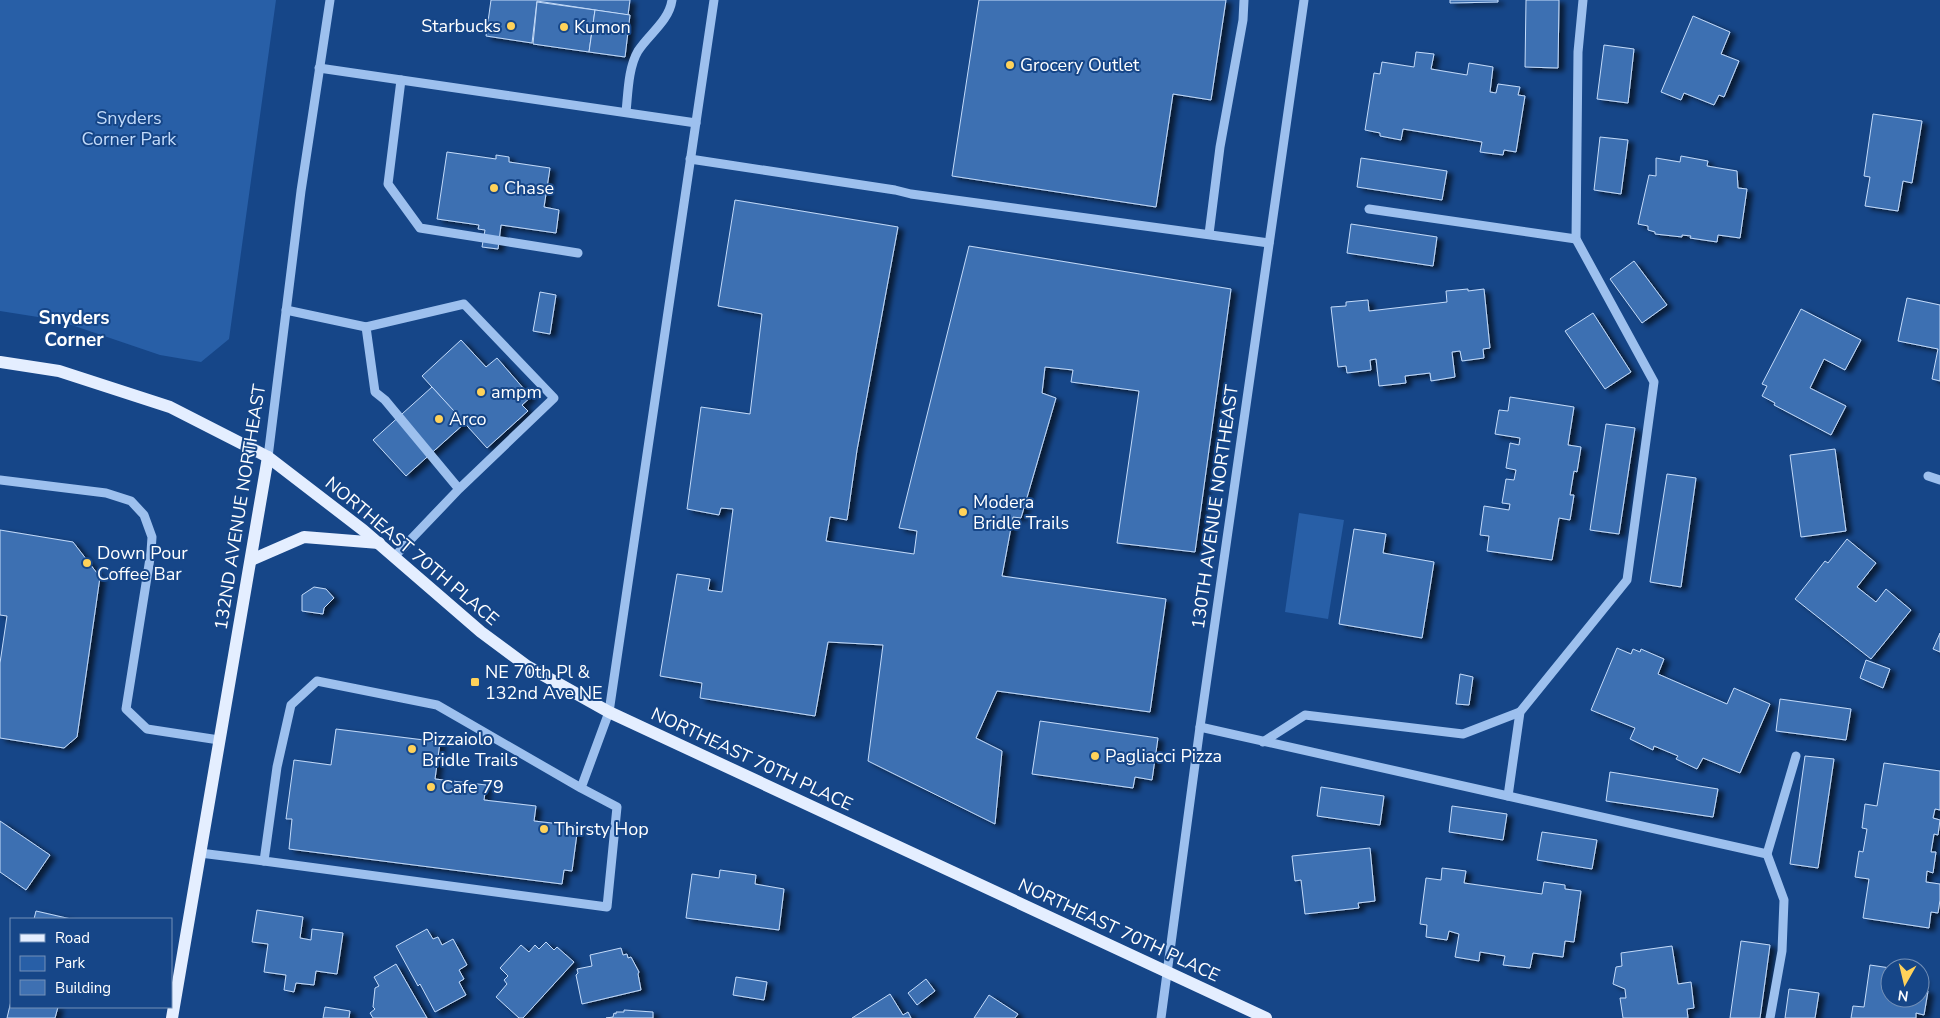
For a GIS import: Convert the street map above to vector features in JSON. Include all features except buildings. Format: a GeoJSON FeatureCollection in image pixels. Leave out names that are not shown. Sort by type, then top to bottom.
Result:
{"type":"FeatureCollection","features":[{"type":"Feature","properties":{"kind":"main road","name":"NORTHEAST 70TH PLACE"},"geometry":{"type":"LineString","coordinates":[[0,362],[59,371],[170,407],[268,458],[394,557],[481,632],[527,666],[609,712],[1266,1018]]}},
{"type":"Feature","properties":{"kind":"main road","name":"132ND AVENUE NORTHEAST"},"geometry":{"type":"LineString","coordinates":[[172,1018],[268,458]]}},
{"type":"Feature","properties":{"kind":"main road"},"geometry":{"type":"LineString","coordinates":[[251,560],[304,537],[378,544]]}},
{"type":"Feature","properties":{"kind":"street","name":"132ND AVENUE NORTHEAST"},"geometry":{"type":"LineString","coordinates":[[268,458],[286,310],[330,0]]}},
{"type":"Feature","properties":{"kind":"street"},"geometry":{"type":"LineString","coordinates":[[626,112],[632,66],[637,52],[661,24],[672,0]]}},
{"type":"Feature","properties":{"kind":"street"},"geometry":{"type":"LineString","coordinates":[[581,788],[609,712],[714,0]]}},
{"type":"Feature","properties":{"kind":"street"},"geometry":{"type":"LineString","coordinates":[[1209,234],[1220,147],[1243,20],[1244,0]]}},
{"type":"Feature","properties":{"kind":"street","name":"130TH AVENUE NORTHEAST"},"geometry":{"type":"LineString","coordinates":[[1160,1018],[1304,0]]}},
{"type":"Feature","properties":{"kind":"street"},"geometry":{"type":"LineString","coordinates":[[1263,742],[1305,715],[1463,734],[1520,712],[1627,580],[1654,382],[1576,239],[1578,52],[1583,0]]}},
{"type":"Feature","properties":{"kind":"street"},"geometry":{"type":"LineString","coordinates":[[319,68],[696,123]]}},
{"type":"Feature","properties":{"kind":"street"},"geometry":{"type":"LineString","coordinates":[[400,80],[388,184],[420,228],[578,253]]}},
{"type":"Feature","properties":{"kind":"street"},"geometry":{"type":"LineString","coordinates":[[690,159],[911,194],[1269,243]]}},
{"type":"Feature","properties":{"kind":"street"},"geometry":{"type":"LineString","coordinates":[[1369,209],[1576,239]]}},
{"type":"Feature","properties":{"kind":"street"},"geometry":{"type":"LineString","coordinates":[[286,310],[366,327],[464,304],[554,398],[459,489],[394,557]]}},
{"type":"Feature","properties":{"kind":"street"},"geometry":{"type":"LineString","coordinates":[[366,327],[375,392],[385,400],[459,489]]}},
{"type":"Feature","properties":{"kind":"street"},"geometry":{"type":"LineString","coordinates":[[1928,476],[1940,480]]}},
{"type":"Feature","properties":{"kind":"street"},"geometry":{"type":"LineString","coordinates":[[0,480],[106,493],[131,500],[144,515],[152,537],[151,552],[126,709],[147,729],[219,740]]}},
{"type":"Feature","properties":{"kind":"street"},"geometry":{"type":"LineString","coordinates":[[200,852],[264,862],[608,906],[617,808],[437,705],[317,681],[291,705],[277,767],[264,862]]}},
{"type":"Feature","properties":{"kind":"street"},"geometry":{"type":"LineString","coordinates":[[1508,796],[1520,712]]}},
{"type":"Feature","properties":{"kind":"street"},"geometry":{"type":"LineString","coordinates":[[1200,727],[1767,854]]}},
{"type":"Feature","properties":{"kind":"street"},"geometry":{"type":"LineString","coordinates":[[1770,1018],[1782,951],[1784,900],[1767,854],[1796,756]]}},
{"type":"Feature","properties":{"kind":"green space","name":"Snyders Corner Park"},"geometry":{"type":"Polygon","coordinates":[[[0,0],[276,0],[229,339],[201,362],[160,355],[57,320],[0,311],[0,0]]]}},
{"type":"Feature","properties":{"kind":"green space"},"geometry":{"type":"Polygon","coordinates":[[[1299,513],[1344,520],[1328,619],[1285,612],[1299,513]]]}},
{"type":"Feature","properties":{"kind":"place","name":"Starbucks"},"geometry":{"type":"Point","coordinates":[511,26]}},
{"type":"Feature","properties":{"kind":"place","name":"Kumon"},"geometry":{"type":"Point","coordinates":[564,27]}},
{"type":"Feature","properties":{"kind":"place","name":"Grocery Outlet"},"geometry":{"type":"Point","coordinates":[1010,65]}},
{"type":"Feature","properties":{"kind":"place","name":"Chase"},"geometry":{"type":"Point","coordinates":[494,188]}},
{"type":"Feature","properties":{"kind":"place","name":"ampm"},"geometry":{"type":"Point","coordinates":[481,392]}},
{"type":"Feature","properties":{"kind":"place","name":"Arco"},"geometry":{"type":"Point","coordinates":[439,419]}},
{"type":"Feature","properties":{"kind":"place","name":"Modera Bridle Trails"},"geometry":{"type":"Point","coordinates":[963,512]}},
{"type":"Feature","properties":{"kind":"place","name":"Down Pour Coffee Bar"},"geometry":{"type":"Point","coordinates":[87,563]}},
{"type":"Feature","properties":{"kind":"place","name":"NE 70th Pl & 132nd Ave NE"},"geometry":{"type":"Point","coordinates":[475,682]}},
{"type":"Feature","properties":{"kind":"place","name":"Pizzaiolo Bridle Trails"},"geometry":{"type":"Point","coordinates":[412,749]}},
{"type":"Feature","properties":{"kind":"place","name":"Pagliacci Pizza"},"geometry":{"type":"Point","coordinates":[1095,756]}},
{"type":"Feature","properties":{"kind":"place","name":"Cafe 79"},"geometry":{"type":"Point","coordinates":[431,787]}},
{"type":"Feature","properties":{"kind":"place","name":"Thirsty Hop"},"geometry":{"type":"Point","coordinates":[544,829]}},
{"type":"Feature","properties":{"kind":"district","name":"Snyders Corner"},"geometry":{"type":"Point","coordinates":[74,328]}}]}
